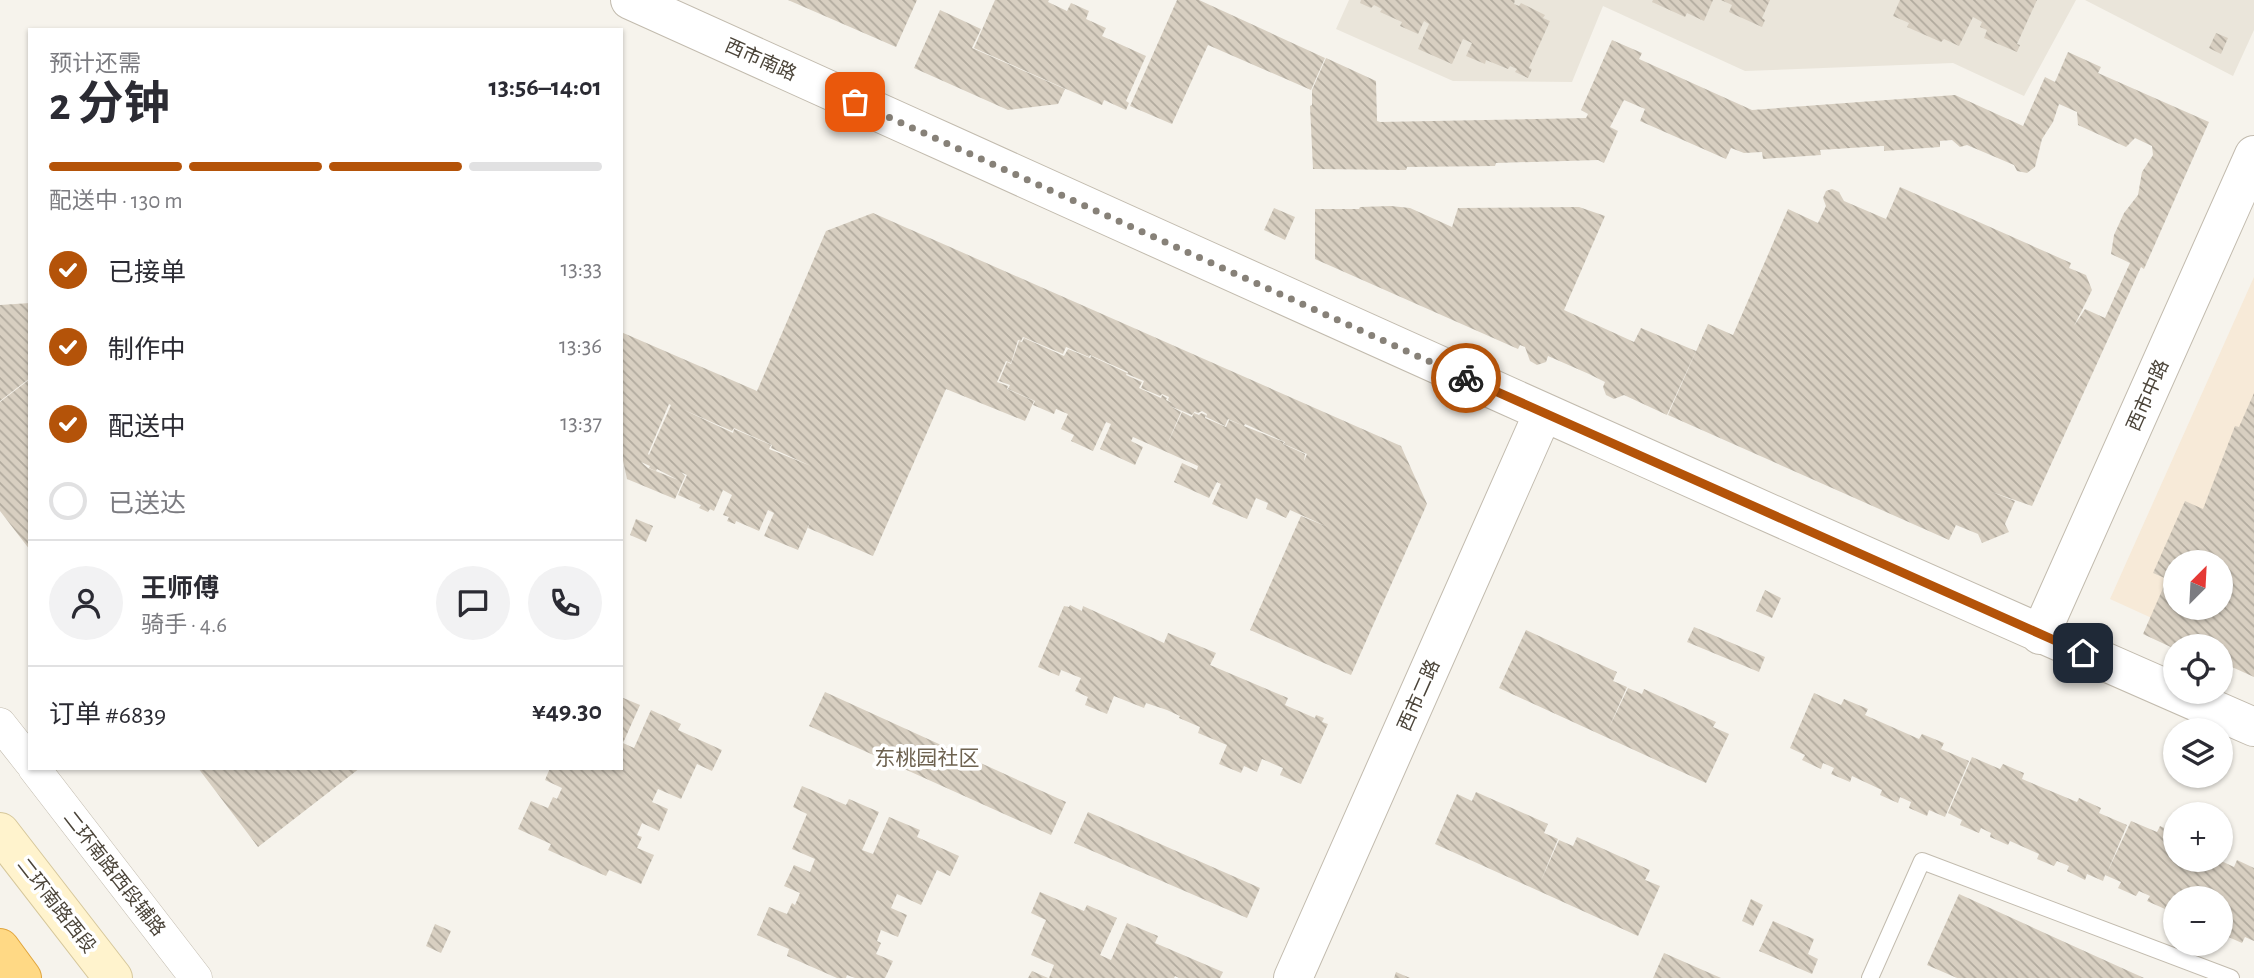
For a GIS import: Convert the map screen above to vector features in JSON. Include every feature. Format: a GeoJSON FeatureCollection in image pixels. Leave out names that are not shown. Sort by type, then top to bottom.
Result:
{"type":"FeatureCollection","features":[{"type":"Feature","properties":{"kind":"highway"},"geometry":{"type":"LineString","coordinates":[[0,948],[22,978]]}},
{"type":"Feature","properties":{"kind":"main road","name":"二环南路西段"},"geometry":{"type":"LineString","coordinates":[[0,832],[113,978]]}},
{"type":"Feature","properties":{"kind":"street","name":"西市南路"},"geometry":{"type":"LineString","coordinates":[[630,0],[1543,413],[2040,635],[2254,727]]}},
{"type":"Feature","properties":{"kind":"street","name":"西市中路"},"geometry":{"type":"LineString","coordinates":[[2040,635],[2254,155]]}},
{"type":"Feature","properties":{"kind":"street","name":"西市二路"},"geometry":{"type":"LineString","coordinates":[[1293,978],[1543,413]]}},
{"type":"Feature","properties":{"kind":"street"},"geometry":{"type":"LineString","coordinates":[[0,724],[28,759]]}},
{"type":"Feature","properties":{"kind":"street","name":"二环南路西段辅路"},"geometry":{"type":"LineString","coordinates":[[36,770],[196,978]]}},
{"type":"Feature","properties":{"kind":"lane"},"geometry":{"type":"LineString","coordinates":[[1870,978],[1922,861],[2231,978]]}},
{"type":"Feature","properties":{"kind":"shaded area"},"geometry":{"type":"Polygon","coordinates":[[[1349,0],[2076,0],[2024,96],[1953,63],[1745,71],[1603,6],[1572,82],[1453,81],[1336,29],[1349,0]]]}},
{"type":"Feature","properties":{"kind":"shaded area"},"geometry":{"type":"Polygon","coordinates":[[[2085,0],[2254,0],[2254,30],[2233,76],[2085,0]]]}},
{"type":"Feature","properties":{"kind":"shaded area"},"geometry":{"type":"Polygon","coordinates":[[[2254,277],[2254,665],[2233,655],[2233,634],[2187,634],[2110,599],[2254,277]]]}},
{"type":"Feature","properties":{"kind":"building"},"geometry":{"type":"Polygon","coordinates":[[[788,0],[917,0],[896,47],[788,0]]]}},
{"type":"Feature","properties":{"kind":"building"},"geometry":{"type":"Polygon","coordinates":[[[995,0],[1049,0],[1048,2],[1067,11],[1071,3],[1089,11],[1086,19],[1106,28],[1102,36],[1146,56],[1126,101],[1129,103],[1126,110],[1104,100],[1102,105],[974,48],[995,0]]]}},
{"type":"Feature","properties":{"kind":"building"},"geometry":{"type":"Polygon","coordinates":[[[1177,0],[1199,0],[1325,58],[1311,90],[1208,45],[1172,124],[1130,106],[1177,0]]]}},
{"type":"Feature","properties":{"kind":"building"},"geometry":{"type":"Polygon","coordinates":[[[1361,0],[1515,0],[1514,4],[1519,6],[1521,3],[1545,15],[1543,18],[1550,21],[1529,68],[1532,69],[1528,78],[1515,72],[1517,69],[1510,66],[1508,69],[1486,60],[1485,64],[1466,56],[1472,43],[1463,39],[1452,64],[1418,49],[1429,24],[1424,21],[1418,34],[1400,26],[1402,22],[1380,12],[1382,9],[1360,3],[1361,0]]]}},
{"type":"Feature","properties":{"kind":"building"},"geometry":{"type":"Polygon","coordinates":[[[1713,0],[1704,21],[1687,13],[1685,17],[1652,2],[1713,0]]]}},
{"type":"Feature","properties":{"kind":"building"},"geometry":{"type":"Polygon","coordinates":[[[1721,0],[1770,0],[1762,18],[1765,20],[1762,27],[1729,12],[1732,5],[1721,0]]]}},
{"type":"Feature","properties":{"kind":"building"},"geometry":{"type":"Polygon","coordinates":[[[1900,0],[2037,0],[2017,44],[2020,45],[2017,52],[1984,38],[1987,30],[1980,27],[1982,22],[1973,17],[1959,46],[1944,39],[1941,42],[1907,27],[1909,23],[1893,16],[1900,0]]]}},
{"type":"Feature","properties":{"kind":"building"},"geometry":{"type":"Polygon","coordinates":[[[940,10],[981,29],[972,48],[1065,89],[1058,104],[1008,110],[914,68],[940,10]]]}},
{"type":"Feature","properties":{"kind":"building"},"geometry":{"type":"Polygon","coordinates":[[[2216,33],[2228,38],[2221,54],[2209,48],[2216,33]]]}},
{"type":"Feature","properties":{"kind":"building"},"geometry":{"type":"Polygon","coordinates":[[[1612,40],[1642,53],[1639,59],[1752,110],[1955,95],[2023,126],[2045,77],[2055,82],[2068,52],[2101,67],[2098,73],[2209,122],[2144,269],[2141,267],[2032,506],[1989,491],[2015,501],[2005,524],[2009,532],[1982,543],[1978,534],[1956,525],[1949,540],[1668,415],[1708,324],[1733,335],[1788,209],[1818,223],[1826,206],[1823,198],[1826,191],[1832,189],[1839,192],[1844,201],[1886,219],[1900,187],[2071,263],[2069,268],[2086,275],[2092,290],[2074,326],[2085,309],[2105,318],[2130,263],[2111,254],[2114,235],[2124,213],[2138,195],[2142,172],[2153,155],[2152,146],[2135,138],[2126,147],[2078,125],[2077,112],[2059,104],[2053,122],[2042,139],[2035,167],[2027,173],[2017,171],[2014,165],[1967,145],[1960,147],[1952,140],[1940,141],[1940,147],[1884,151],[1884,146],[1820,150],[1821,155],[1763,159],[1762,152],[1744,153],[1731,148],[1726,159],[1640,121],[1645,109],[1624,100],[1610,127],[1618,131],[1604,163],[1598,160],[1496,163],[1495,166],[1407,167],[1406,170],[1313,169],[1310,106],[1312,90],[1326,58],[1376,81],[1377,121],[1380,122],[1586,118],[1588,114],[1581,110],[1612,40]]]}},
{"type":"Feature","properties":{"kind":"building"},"geometry":{"type":"Polygon","coordinates":[[[1391,206],[1410,208],[1452,227],[1458,208],[1579,207],[1605,216],[1564,310],[1634,342],[1641,328],[1696,351],[1667,415],[1624,395],[1614,399],[1606,395],[1603,387],[1605,382],[1548,356],[1546,362],[1537,365],[1530,361],[1525,347],[1520,345],[1518,349],[1315,259],[1315,209],[1391,206]]]}},
{"type":"Feature","properties":{"kind":"building"},"geometry":{"type":"Polygon","coordinates":[[[1274,208],[1295,217],[1285,240],[1264,230],[1274,208]]]}},
{"type":"Feature","properties":{"kind":"building"},"geometry":{"type":"Polygon","coordinates":[[[873,213],[1401,446],[1427,504],[1351,675],[1250,630],[1301,516],[1328,527],[1290,510],[1286,518],[1266,509],[1268,503],[1256,498],[1247,519],[1212,504],[1221,484],[1217,482],[1209,498],[1174,482],[1182,463],[1197,470],[1198,466],[1133,437],[1131,441],[1143,447],[1135,465],[1100,449],[1111,424],[1106,422],[1093,451],[1071,441],[1074,435],[1061,429],[1068,414],[1056,409],[1054,414],[1033,405],[1035,401],[1008,389],[1010,385],[999,381],[1007,362],[1011,364],[1019,341],[1022,342],[1024,338],[1064,356],[1068,349],[1090,358],[1091,356],[1142,382],[1139,388],[1161,398],[1162,395],[1166,400],[1172,403],[1168,400],[1169,397],[1141,388],[1144,381],[1127,374],[1128,372],[1090,355],[1089,357],[1066,347],[1063,354],[1023,337],[1021,341],[1018,340],[1011,363],[1006,361],[997,382],[1008,386],[1007,389],[1034,401],[1025,421],[946,389],[873,556],[808,528],[811,520],[798,550],[764,536],[774,513],[768,510],[759,531],[736,521],[735,524],[727,521],[729,517],[723,515],[732,495],[723,490],[714,511],[710,509],[708,512],[699,508],[701,505],[678,495],[687,475],[681,472],[685,476],[675,499],[627,479],[623,460],[623,333],[757,391],[826,231],[873,213]],[[669,404],[649,455],[671,405],[669,404]],[[1170,406],[1181,412],[1166,447],[1182,412],[1192,417],[1194,413],[1199,415],[1201,413],[1206,415],[1205,418],[1226,427],[1229,420],[1244,426],[1228,419],[1225,426],[1206,417],[1207,414],[1202,411],[1198,413],[1196,410],[1192,415],[1170,406]],[[682,409],[733,433],[734,429],[771,445],[769,449],[811,466],[771,448],[772,445],[734,428],[732,431],[682,409]],[[1245,424],[1244,426],[1284,442],[1283,444],[1305,454],[1304,461],[1307,454],[1284,444],[1285,442],[1245,424]],[[641,462],[648,468],[678,480],[657,469],[656,471],[649,468],[650,466],[641,462]]]}},
{"type":"Feature","properties":{"kind":"building"},"geometry":{"type":"Polygon","coordinates":[[[28,303],[28,380],[0,401],[0,305],[28,303]]]}},
{"type":"Feature","properties":{"kind":"building"},"geometry":{"type":"Polygon","coordinates":[[[28,381],[28,547],[0,511],[0,402],[28,381]]]}},
{"type":"Feature","properties":{"kind":"building"},"geometry":{"type":"Polygon","coordinates":[[[2254,393],[2254,677],[2233,667],[2233,634],[2163,634],[2163,643],[2143,634],[2163,588],[2163,620],[2233,620],[2233,550],[2163,550],[2185,501],[2203,509],[2235,426],[2239,427],[2254,393]]]}},
{"type":"Feature","properties":{"kind":"building"},"geometry":{"type":"Polygon","coordinates":[[[636,519],[653,526],[646,542],[630,535],[636,519]]]}},
{"type":"Feature","properties":{"kind":"building"},"geometry":{"type":"Polygon","coordinates":[[[2163,550],[2163,577],[2153,573],[2163,550]]]}},
{"type":"Feature","properties":{"kind":"building"},"geometry":{"type":"Polygon","coordinates":[[[1765,590],[1781,598],[1772,618],[1756,611],[1765,590]]]}},
{"type":"Feature","properties":{"kind":"building"},"geometry":{"type":"Polygon","coordinates":[[[1070,605],[1082,611],[1083,606],[1164,643],[1168,633],[1216,653],[1210,665],[1288,698],[1285,705],[1315,718],[1316,715],[1324,718],[1322,722],[1328,724],[1301,784],[1280,775],[1283,768],[1262,759],[1257,772],[1244,766],[1241,773],[1219,764],[1227,745],[1198,733],[1200,727],[1167,710],[1146,703],[1144,708],[1114,696],[1107,714],[1085,705],[1088,697],[1075,691],[1081,678],[1061,670],[1059,676],[1038,667],[1064,606],[1070,605]]]}},
{"type":"Feature","properties":{"kind":"building"},"geometry":{"type":"Polygon","coordinates":[[[1694,627],[1765,657],[1759,672],[1687,642],[1694,627]]]}},
{"type":"Feature","properties":{"kind":"building"},"geometry":{"type":"Polygon","coordinates":[[[1526,630],[1617,672],[1613,681],[1627,687],[1608,730],[1628,688],[1642,694],[1644,689],[1716,722],[1713,727],[1729,734],[1706,783],[1499,688],[1526,630]]]}},
{"type":"Feature","properties":{"kind":"building"},"geometry":{"type":"Polygon","coordinates":[[[825,692],[1066,802],[1051,835],[809,726],[825,692]]]}},
{"type":"Feature","properties":{"kind":"building"},"geometry":{"type":"Polygon","coordinates":[[[1814,693],[1841,705],[1844,699],[1868,709],[1865,715],[1919,739],[1922,734],[1944,743],[1941,749],[1969,761],[1945,817],[1929,810],[1927,816],[1909,808],[1911,802],[1900,797],[1898,803],[1880,795],[1882,790],[1852,776],[1850,782],[1831,774],[1834,768],[1823,763],[1821,769],[1802,760],[1805,755],[1790,748],[1814,693]]]}},
{"type":"Feature","properties":{"kind":"building"},"geometry":{"type":"Polygon","coordinates":[[[623,698],[640,705],[623,743],[623,698]]]}},
{"type":"Feature","properties":{"kind":"building"},"geometry":{"type":"Polygon","coordinates":[[[651,710],[681,724],[678,730],[722,750],[712,771],[697,764],[681,799],[658,789],[652,802],[668,809],[659,831],[642,823],[637,835],[642,837],[637,848],[654,855],[641,884],[609,870],[606,876],[548,850],[551,844],[518,829],[531,801],[548,808],[553,797],[557,799],[562,788],[545,780],[549,770],[623,770],[623,743],[634,748],[651,710]]]}},
{"type":"Feature","properties":{"kind":"building"},"geometry":{"type":"Polygon","coordinates":[[[1972,757],[2000,769],[2003,764],[2024,773],[2022,779],[2077,802],[2079,798],[2101,808],[2099,813],[2127,825],[2107,873],[2131,821],[2157,832],[2160,826],[2163,827],[2163,872],[2233,872],[2237,860],[2254,868],[2254,941],[2245,937],[2242,943],[2233,939],[2233,886],[2163,886],[2163,908],[2147,901],[2150,896],[2139,891],[2136,896],[2118,888],[2121,882],[2105,875],[2103,881],[2087,874],[2085,880],[2067,871],[2069,866],[2057,861],[2054,866],[2037,859],[2039,854],[2010,841],[2008,845],[1990,837],[1991,833],[1981,828],[1979,833],[1960,825],[1962,820],[1948,813],[1972,757]]]}},
{"type":"Feature","properties":{"kind":"building"},"geometry":{"type":"Polygon","coordinates":[[[200,770],[357,770],[258,847],[200,770]]]}},
{"type":"Feature","properties":{"kind":"building"},"geometry":{"type":"Polygon","coordinates":[[[802,786],[846,805],[849,799],[879,812],[862,850],[873,854],[889,817],[920,830],[917,837],[959,856],[950,876],[937,870],[921,905],[897,894],[891,908],[907,915],[898,937],[881,930],[877,941],[881,943],[876,954],[893,961],[885,978],[855,978],[847,975],[846,978],[837,978],[787,956],[789,949],[757,935],[769,907],[787,914],[792,903],[795,905],[800,893],[784,886],[794,865],[810,872],[815,859],[792,849],[807,814],[793,807],[802,786]]]}},
{"type":"Feature","properties":{"kind":"building"},"geometry":{"type":"Polygon","coordinates":[[[1476,792],[1548,824],[1544,833],[1558,839],[1540,883],[1559,840],[1573,846],[1577,837],[1650,870],[1645,880],[1660,886],[1638,936],[1435,844],[1457,794],[1472,801],[1476,792]]]}},
{"type":"Feature","properties":{"kind":"building"},"geometry":{"type":"Polygon","coordinates":[[[1088,812],[1260,888],[1247,918],[1074,843],[1088,812]]]}},
{"type":"Feature","properties":{"kind":"building"},"geometry":{"type":"Polygon","coordinates":[[[1040,892],[1084,911],[1087,905],[1117,918],[1100,955],[1111,960],[1127,923],[1158,936],[1155,943],[1223,972],[1220,978],[1049,978],[1054,965],[1031,955],[1046,920],[1031,913],[1040,892]]]}},
{"type":"Feature","properties":{"kind":"building"},"geometry":{"type":"Polygon","coordinates":[[[1959,894],[2144,978],[1957,978],[1927,965],[1959,894]]]}},
{"type":"Feature","properties":{"kind":"building"},"geometry":{"type":"Polygon","coordinates":[[[1751,899],[1763,905],[1753,926],[1742,921],[1751,899]]]}},
{"type":"Feature","properties":{"kind":"building"},"geometry":{"type":"Polygon","coordinates":[[[1773,921],[1814,939],[1808,954],[1818,959],[1812,974],[1759,951],[1773,921]]]}},
{"type":"Feature","properties":{"kind":"building"},"geometry":{"type":"Polygon","coordinates":[[[435,924],[451,931],[441,953],[426,946],[435,924]]]}},
{"type":"Feature","properties":{"kind":"building"},"geometry":{"type":"Polygon","coordinates":[[[1664,953],[1689,964],[1721,978],[1653,978],[1664,953]]]}},
{"type":"Feature","properties":{"kind":"building"},"geometry":{"type":"Polygon","coordinates":[[[1032,971],[1048,978],[1028,978],[1032,971]]]}},
{"type":"Feature","properties":{"kind":"building"},"geometry":{"type":"Polygon","coordinates":[[[1396,972],[1410,978],[1394,978],[1396,972]]]}},
{"type":"Feature","properties":{"kind":"way so far"},"geometry":{"type":"LineString","coordinates":[[855,102],[1466,378]]}},
{"type":"Feature","properties":{"kind":"district","name":"东桃园社区"},"geometry":{"type":"Point","coordinates":[927,758]}},
{"type":"Feature","properties":{"kind":"route"},"geometry":{"type":"LineString","coordinates":[[1466,378],[2083,653]]}}]}
